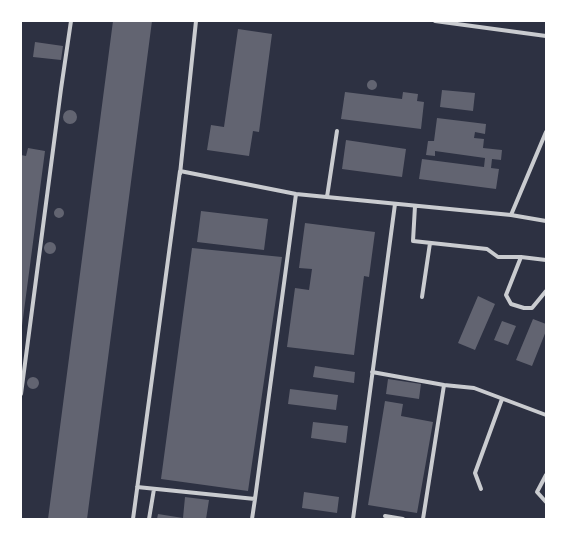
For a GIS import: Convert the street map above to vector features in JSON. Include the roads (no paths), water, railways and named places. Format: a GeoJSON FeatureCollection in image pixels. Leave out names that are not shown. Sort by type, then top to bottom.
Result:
{"type":"FeatureCollection","features":[{"type":"Feature","properties":{"kind":"street"},"geometry":{"type":"LineString","coordinates":[[21,394],[71,21]]}},
{"type":"Feature","properties":{"kind":"street"},"geometry":{"type":"LineString","coordinates":[[132,519],[179,182],[196,21]]}},
{"type":"Feature","properties":{"kind":"street"},"geometry":{"type":"LineString","coordinates":[[435,21],[546,36]]}},
{"type":"Feature","properties":{"kind":"street"},"geometry":{"type":"LineString","coordinates":[[327,197],[337,131]]}},
{"type":"Feature","properties":{"kind":"street"},"geometry":{"type":"LineString","coordinates":[[511,215],[546,132]]}},
{"type":"Feature","properties":{"kind":"street"},"geometry":{"type":"LineString","coordinates":[[179,182],[180,171],[296,194],[511,215],[546,221]]}},
{"type":"Feature","properties":{"kind":"street"},"geometry":{"type":"LineString","coordinates":[[252,519],[296,194]]}},
{"type":"Feature","properties":{"kind":"street"},"geometry":{"type":"LineString","coordinates":[[353,519],[395,204]]}},
{"type":"Feature","properties":{"kind":"street"},"geometry":{"type":"LineString","coordinates":[[415,206],[413,241],[487,249],[498,257],[521,257],[546,260]]}},
{"type":"Feature","properties":{"kind":"street"},"geometry":{"type":"LineString","coordinates":[[422,297],[430,243]]}},
{"type":"Feature","properties":{"kind":"street"},"geometry":{"type":"LineString","coordinates":[[521,257],[506,295],[512,304],[524,308],[532,308],[546,291]]}},
{"type":"Feature","properties":{"kind":"street"},"geometry":{"type":"LineString","coordinates":[[372,372],[444,385],[474,388],[546,415]]}},
{"type":"Feature","properties":{"kind":"street"},"geometry":{"type":"LineString","coordinates":[[423,519],[444,385]]}},
{"type":"Feature","properties":{"kind":"street"},"geometry":{"type":"LineString","coordinates":[[481,489],[475,473],[502,399]]}},
{"type":"Feature","properties":{"kind":"street"},"geometry":{"type":"LineString","coordinates":[[546,475],[537,492],[546,502]]}},
{"type":"Feature","properties":{"kind":"street"},"geometry":{"type":"LineString","coordinates":[[137,487],[254,500]]}},
{"type":"Feature","properties":{"kind":"street"},"geometry":{"type":"LineString","coordinates":[[150,519],[154,489]]}},
{"type":"Feature","properties":{"kind":"street"},"geometry":{"type":"LineString","coordinates":[[385,516],[403,519]]}}]}
